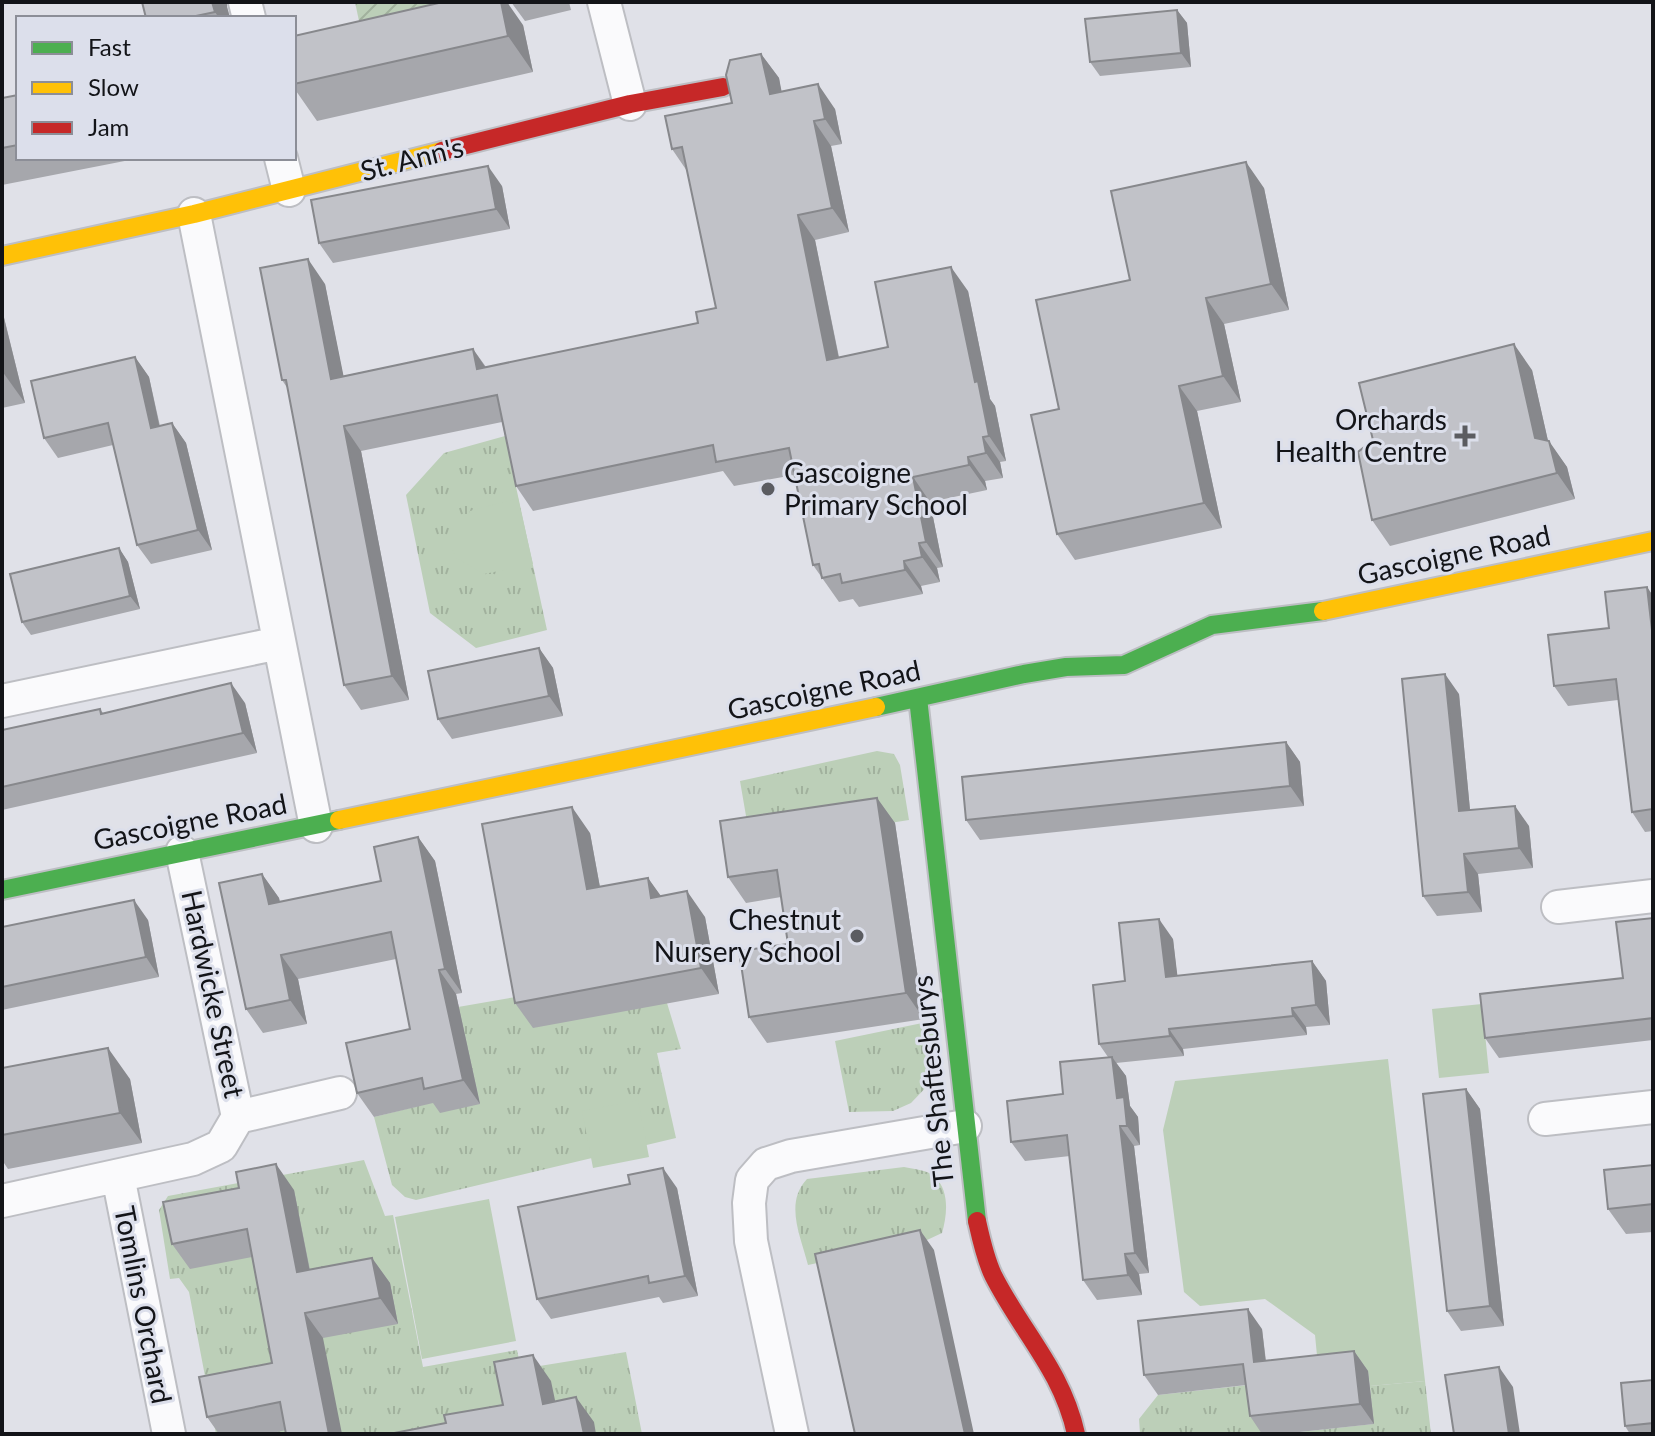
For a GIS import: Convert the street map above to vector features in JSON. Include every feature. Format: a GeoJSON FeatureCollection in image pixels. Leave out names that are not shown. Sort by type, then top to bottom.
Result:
{"type":"FeatureCollection","features":[{"type":"Feature","properties":{"kind":"street"},"geometry":{"type":"LineString","coordinates":[[604,2],[630,104]]}},
{"type":"Feature","properties":{"kind":"street","name":"St. Ann's"},"geometry":{"type":"LineString","coordinates":[[2,256],[194,214],[630,104],[723,87]]}},
{"type":"Feature","properties":{"kind":"street"},"geometry":{"type":"LineString","coordinates":[[282,160],[289,190]]}},
{"type":"Feature","properties":{"kind":"street"},"geometry":{"type":"LineString","coordinates":[[194,214],[316,826]]}},
{"type":"Feature","properties":{"kind":"street","name":"Gascoigne Road"},"geometry":{"type":"LineString","coordinates":[[2,890],[1052,669],[1124,665],[1212,625],[1307,614],[1653,541]]}},
{"type":"Feature","properties":{"kind":"street"},"geometry":{"type":"LineString","coordinates":[[2,701],[279,643]]}},
{"type":"Feature","properties":{"kind":"street","name":"The Shaftesburys"},"geometry":{"type":"LineString","coordinates":[[918,698],[974,1206],[982,1248],[994,1276],[1054,1368],[1067,1394],[1076,1434]]}},
{"type":"Feature","properties":{"kind":"street","name":"Hardwicke Street"},"geometry":{"type":"LineString","coordinates":[[2,1201],[193,1159],[221,1146],[238,1117],[182,852]]}},
{"type":"Feature","properties":{"kind":"street"},"geometry":{"type":"LineString","coordinates":[[1558,907],[1653,896]]}},
{"type":"Feature","properties":{"kind":"street"},"geometry":{"type":"LineString","coordinates":[[238,1117],[340,1093]]}},
{"type":"Feature","properties":{"kind":"street"},"geometry":{"type":"LineString","coordinates":[[1545,1119],[1653,1107]]}},
{"type":"Feature","properties":{"kind":"street"},"geometry":{"type":"LineString","coordinates":[[792,1434],[751,1241],[749,1203],[752,1180],[766,1164],[791,1156],[965,1126]]}},
{"type":"Feature","properties":{"kind":"street","name":"Tomlins Orchard"},"geometry":{"type":"LineString","coordinates":[[118,1176],[169,1434]]}},
{"type":"Feature","properties":{"kind":"green space"},"geometry":{"type":"Polygon","coordinates":[[[355,2],[506,2],[363,40],[355,2]]]}},
{"type":"Feature","properties":{"kind":"green space"},"geometry":{"type":"Polygon","coordinates":[[[505,436],[547,630],[476,648],[430,613],[406,495],[444,453],[505,436]]]}},
{"type":"Feature","properties":{"kind":"green space"},"geometry":{"type":"Polygon","coordinates":[[[518,498],[533,564],[484,574],[455,557],[452,547],[470,511],[518,498]]]}},
{"type":"Feature","properties":{"kind":"green space"},"geometry":{"type":"Polygon","coordinates":[[[877,751],[894,754],[900,765],[909,820],[751,845],[740,781],[877,751]]]}},
{"type":"Feature","properties":{"kind":"green space"},"geometry":{"type":"Polygon","coordinates":[[[527,995],[667,1003],[681,1049],[657,1053],[676,1138],[416,1200],[405,1197],[392,1185],[374,1117],[438,1101],[480,1104],[458,1007],[527,995]]]}},
{"type":"Feature","properties":{"kind":"green space"},"geometry":{"type":"Polygon","coordinates":[[[1482,1004],[1489,1073],[1439,1078],[1432,1009],[1482,1004]]]}},
{"type":"Feature","properties":{"kind":"green space"},"geometry":{"type":"Polygon","coordinates":[[[932,1021],[941,1055],[933,1080],[911,1103],[893,1111],[849,1112],[835,1041],[932,1021]]]}},
{"type":"Feature","properties":{"kind":"green space"},"geometry":{"type":"Polygon","coordinates":[[[1388,1059],[1425,1381],[1370,1386],[1368,1372],[1319,1376],[1315,1335],[1265,1299],[1200,1306],[1184,1292],[1163,1130],[1175,1081],[1388,1059]]]}},
{"type":"Feature","properties":{"kind":"green space"},"geometry":{"type":"Polygon","coordinates":[[[638,1100],[649,1157],[593,1168],[582,1111],[638,1100]]]}},
{"type":"Feature","properties":{"kind":"green space"},"geometry":{"type":"Polygon","coordinates":[[[364,1160],[385,1216],[393,1215],[423,1367],[517,1350],[521,1369],[626,1352],[642,1434],[216,1434],[189,1292],[179,1278],[170,1279],[159,1210],[168,1196],[364,1160]]]}},
{"type":"Feature","properties":{"kind":"green space"},"geometry":{"type":"Polygon","coordinates":[[[904,1167],[929,1173],[940,1183],[946,1204],[942,1233],[927,1240],[808,1265],[795,1209],[800,1188],[807,1179],[904,1167]]]}},
{"type":"Feature","properties":{"kind":"green space"},"geometry":{"type":"Polygon","coordinates":[[[489,1199],[516,1341],[422,1359],[395,1217],[489,1199]]]}},
{"type":"Feature","properties":{"kind":"green space"},"geometry":{"type":"Polygon","coordinates":[[[1425,1381],[1431,1434],[1281,1434],[1373,1424],[1370,1386],[1425,1381]]]}},
{"type":"Feature","properties":{"kind":"green space"},"geometry":{"type":"Polygon","coordinates":[[[1257,1384],[1263,1434],[1140,1434],[1139,1419],[1158,1395],[1257,1384]]]}},
{"type":"Feature","properties":{"kind":"building"},"geometry":{"type":"Polygon","coordinates":[[[142,2],[212,2],[215,12],[196,16],[146,16],[142,2]]]}},
{"type":"Feature","properties":{"kind":"building"},"geometry":{"type":"Polygon","coordinates":[[[443,2],[501,2],[508,36],[296,84],[296,36],[443,2]]]}},
{"type":"Feature","properties":{"kind":"building"},"geometry":{"type":"Polygon","coordinates":[[[1177,10],[1181,53],[1090,62],[1085,19],[1177,10]]]}},
{"type":"Feature","properties":{"kind":"building"},"geometry":{"type":"Polygon","coordinates":[[[761,54],[770,94],[818,84],[825,119],[814,121],[832,208],[798,215],[827,360],[888,347],[875,282],[951,267],[989,436],[983,437],[986,453],[968,457],[969,465],[913,477],[926,542],[919,543],[922,557],[904,561],[905,570],[842,583],[840,574],[822,578],[819,564],[813,565],[789,448],[716,462],[713,445],[516,486],[497,395],[344,426],[392,676],[344,685],[286,380],[282,380],[260,268],[308,259],[331,379],[473,349],[477,369],[698,323],[696,312],[716,308],[682,147],[672,149],[665,116],[732,103],[726,75],[730,60],[761,54]]]}},
{"type":"Feature","properties":{"kind":"building"},"geometry":{"type":"Polygon","coordinates":[[[16,95],[16,145],[2,148],[2,98],[16,95]]]}},
{"type":"Feature","properties":{"kind":"building"},"geometry":{"type":"Polygon","coordinates":[[[1246,162],[1271,284],[1206,298],[1223,376],[1179,386],[1204,503],[1057,534],[1031,415],[1059,409],[1036,300],[1130,280],[1111,191],[1246,162]]]}},
{"type":"Feature","properties":{"kind":"building"},"geometry":{"type":"Polygon","coordinates":[[[488,166],[496,209],[319,243],[311,200],[488,166]]]}},
{"type":"Feature","properties":{"kind":"building","name":"Orchards Health Centre"},"geometry":{"type":"Polygon","coordinates":[[[1514,344],[1535,438],[1549,441],[1557,473],[1372,520],[1358,452],[1373,440],[1359,383],[1514,344]]]}},
{"type":"Feature","properties":{"kind":"building"},"geometry":{"type":"Polygon","coordinates":[[[135,357],[151,428],[172,423],[198,530],[137,545],[108,423],[44,438],[31,381],[135,357]]]}},
{"type":"Feature","properties":{"kind":"building"},"geometry":{"type":"Polygon","coordinates":[[[119,548],[130,596],[22,622],[10,574],[119,548]]]}},
{"type":"Feature","properties":{"kind":"building"},"geometry":{"type":"Polygon","coordinates":[[[1647,587],[1653,639],[1653,809],[1632,812],[1616,679],[1554,686],[1548,635],[1609,628],[1605,592],[1647,587]]]}},
{"type":"Feature","properties":{"kind":"building"},"geometry":{"type":"Polygon","coordinates":[[[539,648],[549,696],[438,719],[428,671],[539,648]]]}},
{"type":"Feature","properties":{"kind":"building"},"geometry":{"type":"Polygon","coordinates":[[[1445,674],[1459,811],[1515,806],[1519,848],[1464,854],[1468,892],[1423,896],[1402,679],[1445,674]]]}},
{"type":"Feature","properties":{"kind":"building"},"geometry":{"type":"Polygon","coordinates":[[[231,683],[243,733],[2,787],[2,730],[100,709],[101,714],[231,683]]]}},
{"type":"Feature","properties":{"kind":"building"},"geometry":{"type":"Polygon","coordinates":[[[1286,742],[1290,786],[966,820],[962,777],[1286,742]]]}},
{"type":"Feature","properties":{"kind":"building","name":"Chestnut Nursery School"},"geometry":{"type":"Polygon","coordinates":[[[877,798],[906,993],[749,1017],[739,951],[788,944],[777,870],[728,877],[720,821],[877,798]]]}},
{"type":"Feature","properties":{"kind":"building"},"geometry":{"type":"Polygon","coordinates":[[[572,807],[587,889],[648,878],[651,898],[687,891],[701,968],[515,1003],[482,824],[572,807]]]}},
{"type":"Feature","properties":{"kind":"building"},"geometry":{"type":"Polygon","coordinates":[[[418,837],[445,969],[439,970],[463,1080],[424,1089],[422,1078],[357,1093],[346,1043],[410,1029],[391,932],[281,955],[290,1000],[246,1009],[219,883],[262,874],[269,904],[381,881],[374,847],[418,837]]]}},
{"type":"Feature","properties":{"kind":"building"},"geometry":{"type":"Polygon","coordinates":[[[134,900],[146,957],[2,987],[2,927],[134,900]]]}},
{"type":"Feature","properties":{"kind":"building"},"geometry":{"type":"Polygon","coordinates":[[[1653,918],[1653,1018],[1485,1038],[1480,994],[1623,978],[1616,922],[1653,918]]]}},
{"type":"Feature","properties":{"kind":"building"},"geometry":{"type":"Polygon","coordinates":[[[1159,919],[1166,977],[1312,961],[1316,1005],[1292,1008],[1293,1016],[1169,1029],[1170,1036],[1099,1044],[1093,985],[1125,981],[1119,923],[1159,919]]]}},
{"type":"Feature","properties":{"kind":"building"},"geometry":{"type":"Polygon","coordinates":[[[108,1048],[120,1113],[2,1135],[2,1068],[108,1048]]]}},
{"type":"Feature","properties":{"kind":"building"},"geometry":{"type":"Polygon","coordinates":[[[1112,1057],[1117,1098],[1124,1097],[1127,1126],[1120,1126],[1135,1253],[1125,1254],[1128,1275],[1083,1280],[1067,1135],[1011,1142],[1007,1101],[1063,1094],[1060,1062],[1112,1057]]]}},
{"type":"Feature","properties":{"kind":"building"},"geometry":{"type":"Polygon","coordinates":[[[1466,1089],[1490,1306],[1447,1311],[1423,1094],[1466,1089]]]}},
{"type":"Feature","properties":{"kind":"building"},"geometry":{"type":"Polygon","coordinates":[[[276,1164],[297,1272],[372,1258],[380,1298],[305,1313],[329,1434],[286,1434],[280,1402],[207,1417],[199,1377],[272,1363],[247,1229],[172,1244],[163,1202],[239,1188],[236,1172],[276,1164]]]}},
{"type":"Feature","properties":{"kind":"building"},"geometry":{"type":"Polygon","coordinates":[[[1653,1165],[1653,1204],[1608,1209],[1604,1170],[1653,1165]]]}},
{"type":"Feature","properties":{"kind":"building"},"geometry":{"type":"Polygon","coordinates":[[[663,1168],[685,1276],[649,1283],[648,1276],[537,1299],[518,1207],[630,1184],[628,1175],[663,1168]]]}},
{"type":"Feature","properties":{"kind":"building"},"geometry":{"type":"Polygon","coordinates":[[[920,1230],[965,1434],[855,1434],[815,1254],[920,1230]]]}},
{"type":"Feature","properties":{"kind":"building"},"geometry":{"type":"Polygon","coordinates":[[[1248,1309],[1254,1362],[1354,1351],[1360,1404],[1250,1416],[1243,1364],[1144,1375],[1138,1321],[1248,1309]]]}},
{"type":"Feature","properties":{"kind":"building"},"geometry":{"type":"Polygon","coordinates":[[[533,1355],[543,1404],[576,1397],[584,1434],[389,1434],[446,1423],[444,1415],[503,1405],[494,1362],[533,1355]]]}},
{"type":"Feature","properties":{"kind":"building"},"geometry":{"type":"Polygon","coordinates":[[[1499,1367],[1509,1434],[1454,1434],[1445,1375],[1499,1367]]]}},
{"type":"Feature","properties":{"kind":"building"},"geometry":{"type":"Polygon","coordinates":[[[1653,1380],[1653,1423],[1625,1426],[1621,1383],[1653,1380]]]}},
{"type":"Feature","properties":{"kind":"traffic: fast"},"geometry":{"type":"LineString","coordinates":[[876,707],[1024,674],[1066,667],[1124,665],[1212,625],[1323,611]]}},
{"type":"Feature","properties":{"kind":"traffic: fast"},"geometry":{"type":"LineString","coordinates":[[918,698],[977,1221]]}},
{"type":"Feature","properties":{"kind":"traffic: fast"},"geometry":{"type":"LineString","coordinates":[[2,890],[339,820]]}},
{"type":"Feature","properties":{"kind":"traffic: slow"},"geometry":{"type":"LineString","coordinates":[[2,256],[194,214],[442,151]]}},
{"type":"Feature","properties":{"kind":"traffic: slow"},"geometry":{"type":"LineString","coordinates":[[1323,611],[1653,541]]}},
{"type":"Feature","properties":{"kind":"traffic: slow"},"geometry":{"type":"LineString","coordinates":[[339,820],[876,707]]}},
{"type":"Feature","properties":{"kind":"traffic: jam"},"geometry":{"type":"LineString","coordinates":[[442,151],[630,104],[723,87]]}},
{"type":"Feature","properties":{"kind":"traffic: jam"},"geometry":{"type":"LineString","coordinates":[[977,1221],[993,1275],[1051,1370],[1070,1411],[1076,1434]]}},
{"type":"Feature","properties":{"kind":"place","name":"Orchards Health Centre"},"geometry":{"type":"Point","coordinates":[1465,436]}},
{"type":"Feature","properties":{"kind":"place","name":"Gascoigne Primary School"},"geometry":{"type":"Point","coordinates":[768,489]}},
{"type":"Feature","properties":{"kind":"place","name":"Chestnut Nursery School"},"geometry":{"type":"Point","coordinates":[857,936]}}]}
